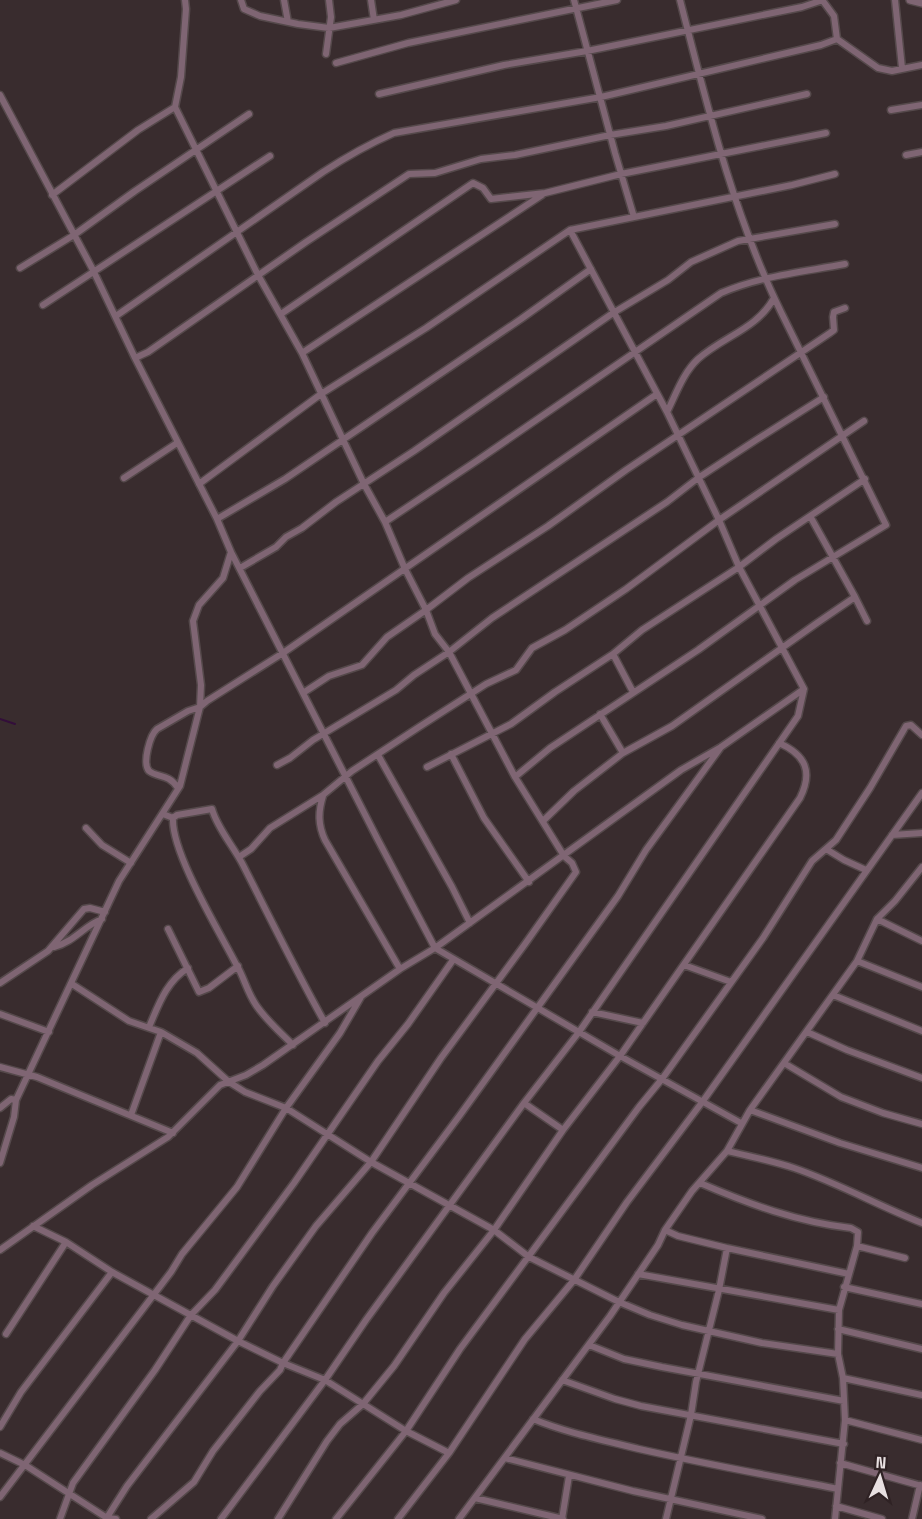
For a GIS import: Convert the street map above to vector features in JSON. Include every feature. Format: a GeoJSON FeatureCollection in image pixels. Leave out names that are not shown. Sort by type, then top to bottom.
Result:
{"type":"FeatureCollection","features":[{"type":"Feature","properties":{"kind":"street"},"geometry":{"type":"LineString","coordinates":[[106,1518],[127,1486],[237,1341],[316,1226],[371,1162],[441,1058],[575,873],[572,863],[564,856],[515,777],[449,652],[435,634],[385,522],[364,484],[302,353],[258,275],[238,230],[175,107],[181,77],[185,0]]}},
{"type":"Feature","properties":{"kind":"street"},"geometry":{"type":"LineString","coordinates":[[241,0],[244,9],[261,16],[329,28],[374,20],[456,0]]}},
{"type":"Feature","properties":{"kind":"street"},"geometry":{"type":"LineString","coordinates":[[284,0],[288,22]]}},
{"type":"Feature","properties":{"kind":"street"},"geometry":{"type":"LineString","coordinates":[[326,54],[331,17],[329,0]]}},
{"type":"Feature","properties":{"kind":"street"},"geometry":{"type":"LineString","coordinates":[[371,0],[374,20]]}},
{"type":"Feature","properties":{"kind":"street"},"geometry":{"type":"LineString","coordinates":[[574,0],[634,217]]}},
{"type":"Feature","properties":{"kind":"street"},"geometry":{"type":"LineString","coordinates":[[336,63],[408,43],[617,0]]}},
{"type":"Feature","properties":{"kind":"street"},"geometry":{"type":"LineString","coordinates":[[515,777],[550,748],[698,650],[760,605],[833,556],[886,525],[865,478],[774,298],[760,262],[748,240],[680,0]]}},
{"type":"Feature","properties":{"kind":"street"},"geometry":{"type":"LineString","coordinates":[[379,94],[504,65],[587,51],[802,7],[823,0],[834,16],[837,39],[878,68],[892,71],[922,65]]}},
{"type":"Feature","properties":{"kind":"street"},"geometry":{"type":"LineString","coordinates":[[895,0],[902,68]]}},
{"type":"Feature","properties":{"kind":"street"},"geometry":{"type":"LineString","coordinates":[[910,0],[922,3]]}},
{"type":"Feature","properties":{"kind":"street"},"geometry":{"type":"LineString","coordinates":[[116,316],[346,157],[394,133],[601,97],[837,39]]}},
{"type":"Feature","properties":{"kind":"street"},"geometry":{"type":"LineString","coordinates":[[135,358],[148,352],[409,174],[435,173],[481,159],[515,155],[712,117],[807,94]]}},
{"type":"Feature","properties":{"kind":"street"},"geometry":{"type":"LineString","coordinates":[[0,95],[93,270],[217,519],[231,552],[435,948],[620,1056],[741,1123]]}},
{"type":"Feature","properties":{"kind":"street"},"geometry":{"type":"LineString","coordinates":[[891,110],[922,105]]}},
{"type":"Feature","properties":{"kind":"street"},"geometry":{"type":"LineString","coordinates":[[52,195],[138,130],[175,107]]}},
{"type":"Feature","properties":{"kind":"street"},"geometry":{"type":"LineString","coordinates":[[20,268],[74,235],[249,114]]}},
{"type":"Feature","properties":{"kind":"street"},"geometry":{"type":"LineString","coordinates":[[281,314],[468,185],[478,184],[491,199],[545,193],[621,174],[826,133]]}},
{"type":"Feature","properties":{"kind":"street"},"geometry":{"type":"LineString","coordinates":[[906,155],[922,152]]}},
{"type":"Feature","properties":{"kind":"street"},"geometry":{"type":"LineString","coordinates":[[43,305],[93,270],[270,156]]}},
{"type":"Feature","properties":{"kind":"street"},"geometry":{"type":"LineString","coordinates":[[199,484],[321,394],[426,328],[570,230],[836,174]]}},
{"type":"Feature","properties":{"kind":"street"},"geometry":{"type":"LineString","coordinates":[[302,353],[545,193]]}},
{"type":"Feature","properties":{"kind":"street"},"geometry":{"type":"LineString","coordinates":[[240,568],[276,547],[286,537],[571,344],[613,313],[668,280],[691,262],[727,245],[835,224]]}},
{"type":"Feature","properties":{"kind":"street"},"geometry":{"type":"LineString","coordinates":[[221,1519],[325,1380],[524,1103],[579,1032],[798,716],[804,689],[739,567],[679,435],[570,230]]}},
{"type":"Feature","properties":{"kind":"street"},"geometry":{"type":"LineString","coordinates":[[385,522],[721,292],[765,279],[844,264]]}},
{"type":"Feature","properties":{"kind":"street"},"geometry":{"type":"LineString","coordinates":[[217,519],[285,479],[521,320],[591,269]]}},
{"type":"Feature","properties":{"kind":"street"},"geometry":{"type":"LineString","coordinates":[[667,412],[681,382],[697,361],[718,344],[757,320],[766,312],[774,298]]}},
{"type":"Feature","properties":{"kind":"street"},"geometry":{"type":"LineString","coordinates":[[303,693],[329,676],[362,665],[387,637],[468,578],[548,526],[834,330],[834,312],[844,308]]}},
{"type":"Feature","properties":{"kind":"street"},"geometry":{"type":"LineString","coordinates":[[178,788],[171,779],[150,771],[148,768],[146,763],[148,748],[153,732],[188,711],[200,707],[207,700],[283,653],[657,394]]}},
{"type":"Feature","properties":{"kind":"street"},"geometry":{"type":"LineString","coordinates":[[277,765],[313,740],[396,690],[492,618],[667,502],[698,478],[800,410],[824,397]]}},
{"type":"Feature","properties":{"kind":"street"},"geometry":{"type":"LineString","coordinates":[[239,857],[251,849],[270,828],[323,795],[346,776],[470,694],[516,670],[532,648],[565,630],[626,589],[719,520],[864,421]]}},
{"type":"Feature","properties":{"kind":"street"},"geometry":{"type":"LineString","coordinates":[[124,478],[177,442]]}},
{"type":"Feature","properties":{"kind":"street"},"geometry":{"type":"LineString","coordinates":[[427,767],[511,724],[613,654],[642,630],[739,567],[865,478]]}},
{"type":"Feature","properties":{"kind":"street"},"geometry":{"type":"LineString","coordinates":[[810,516],[867,621]]}},
{"type":"Feature","properties":{"kind":"street"},"geometry":{"type":"LineString","coordinates":[[0,1163],[14,1118],[16,1100],[105,912],[130,862],[178,788],[200,707],[201,685],[193,621],[199,605],[224,578],[231,552]]}},
{"type":"Feature","properties":{"kind":"street"},"geometry":{"type":"LineString","coordinates":[[543,821],[574,791],[622,753],[672,726],[855,597]]}},
{"type":"Feature","properties":{"kind":"street"},"geometry":{"type":"LineString","coordinates":[[613,654],[633,692]]}},
{"type":"Feature","properties":{"kind":"street"},"geometry":{"type":"LineString","coordinates":[[0,1250],[173,1133],[215,1089],[263,1065],[293,1045],[529,882],[681,770],[721,747],[804,689]]}},
{"type":"Feature","properties":{"kind":"street"},"geometry":{"type":"LineString","coordinates":[[600,714],[622,753]]}},
{"type":"Feature","properties":{"kind":"street"},"geometry":{"type":"LineString","coordinates":[[336,1519],[406,1431],[460,1349],[662,1079],[763,938],[812,861],[832,845],[859,805],[906,726],[911,725],[922,735]]}},
{"type":"Feature","properties":{"kind":"street"},"geometry":{"type":"LineString","coordinates":[[278,1519],[327,1441],[340,1424],[363,1404],[394,1366],[444,1293],[494,1230],[563,1130],[620,1056],[770,843],[805,788],[807,781],[807,772],[803,763],[791,748],[779,743]]}},
{"type":"Feature","properties":{"kind":"street"},"geometry":{"type":"LineString","coordinates":[[151,1519],[194,1482],[213,1451],[260,1391],[280,1370],[372,1233],[538,1007],[721,747]]}},
{"type":"Feature","properties":{"kind":"street"},"geometry":{"type":"LineString","coordinates":[[451,754],[484,818],[529,882]]}},
{"type":"Feature","properties":{"kind":"street"},"geometry":{"type":"LineString","coordinates":[[378,755],[452,886],[470,923]]}},
{"type":"Feature","properties":{"kind":"street"},"geometry":{"type":"LineString","coordinates":[[398,1519],[449,1453],[525,1339],[574,1280],[922,792]]}},
{"type":"Feature","properties":{"kind":"street"},"geometry":{"type":"LineString","coordinates":[[323,795],[319,815],[325,840],[400,969]]}},
{"type":"Feature","properties":{"kind":"street"},"geometry":{"type":"LineString","coordinates":[[173,818],[177,815],[212,809],[325,1023]]}},
{"type":"Feature","properties":{"kind":"street"},"geometry":{"type":"LineString","coordinates":[[163,814],[173,818]]}},
{"type":"Feature","properties":{"kind":"street"},"geometry":{"type":"LineString","coordinates":[[173,818],[173,831],[184,859],[222,940],[238,966],[250,997],[293,1045]]}},
{"type":"Feature","properties":{"kind":"street"},"geometry":{"type":"LineString","coordinates":[[86,828],[102,845],[130,862]]}},
{"type":"Feature","properties":{"kind":"street"},"geometry":{"type":"LineString","coordinates":[[892,835],[922,833]]}},
{"type":"Feature","properties":{"kind":"street"},"geometry":{"type":"LineString","coordinates":[[826,849],[866,870]]}},
{"type":"Feature","properties":{"kind":"street"},"geometry":{"type":"LineString","coordinates":[[459,1519],[589,1345],[658,1245],[665,1230],[727,1151],[741,1123],[857,962],[878,919],[922,867]]}},
{"type":"Feature","properties":{"kind":"street"},"geometry":{"type":"LineString","coordinates":[[53,947],[84,909],[90,908],[105,912]]}},
{"type":"Feature","properties":{"kind":"street"},"geometry":{"type":"LineString","coordinates":[[0,983],[53,947],[76,937],[102,919]]}},
{"type":"Feature","properties":{"kind":"street"},"geometry":{"type":"LineString","coordinates":[[878,919],[922,941]]}},
{"type":"Feature","properties":{"kind":"street"},"geometry":{"type":"LineString","coordinates":[[168,929],[197,991],[202,992],[238,966]]}},
{"type":"Feature","properties":{"kind":"street"},"geometry":{"type":"LineString","coordinates":[[60,1519],[73,1483],[162,1361],[191,1315],[215,1290],[453,960]]}},
{"type":"Feature","properties":{"kind":"street"},"geometry":{"type":"LineString","coordinates":[[857,962],[922,987]]}},
{"type":"Feature","properties":{"kind":"street"},"geometry":{"type":"LineString","coordinates":[[684,964],[731,982]]}},
{"type":"Feature","properties":{"kind":"street"},"geometry":{"type":"LineString","coordinates":[[148,1027],[165,989],[188,968]]}},
{"type":"Feature","properties":{"kind":"street"},"geometry":{"type":"LineString","coordinates":[[72,984],[129,1021],[161,1032],[197,1053],[229,1082],[246,1092],[286,1108],[371,1162],[494,1230],[530,1257],[619,1302],[651,1315],[708,1331],[762,1343],[838,1354]]}},
{"type":"Feature","properties":{"kind":"street"},"geometry":{"type":"LineString","coordinates":[[833,995],[922,1031]]}},
{"type":"Feature","properties":{"kind":"street"},"geometry":{"type":"LineString","coordinates":[[0,1497],[186,1248],[232,1194],[286,1108],[340,1033],[361,996]]}},
{"type":"Feature","properties":{"kind":"street"},"geometry":{"type":"LineString","coordinates":[[592,1012],[643,1023]]}},
{"type":"Feature","properties":{"kind":"street"},"geometry":{"type":"LineString","coordinates":[[0,1014],[49,1032]]}},
{"type":"Feature","properties":{"kind":"street"},"geometry":{"type":"LineString","coordinates":[[131,1114],[161,1032]]}},
{"type":"Feature","properties":{"kind":"street"},"geometry":{"type":"LineString","coordinates":[[807,1032],[847,1050],[922,1078]]}},
{"type":"Feature","properties":{"kind":"street"},"geometry":{"type":"LineString","coordinates":[[784,1063],[841,1097],[883,1113],[922,1124]]}},
{"type":"Feature","properties":{"kind":"street"},"geometry":{"type":"LineString","coordinates":[[0,1067],[37,1077],[173,1133]]}},
{"type":"Feature","properties":{"kind":"street"},"geometry":{"type":"LineString","coordinates":[[0,1108],[11,1099],[16,1100]]}},
{"type":"Feature","properties":{"kind":"street"},"geometry":{"type":"LineString","coordinates":[[524,1103],[563,1130]]}},
{"type":"Feature","properties":{"kind":"street"},"geometry":{"type":"LineString","coordinates":[[750,1110],[840,1143],[922,1168]]}},
{"type":"Feature","properties":{"kind":"street"},"geometry":{"type":"LineString","coordinates":[[727,1151],[766,1159],[796,1169],[922,1223]]}},
{"type":"Feature","properties":{"kind":"street"},"geometry":{"type":"LineString","coordinates":[[700,1183],[753,1206],[795,1218],[851,1228],[858,1232],[857,1246],[839,1310],[838,1354],[843,1378],[845,1420],[835,1519]]}},
{"type":"Feature","properties":{"kind":"street"},"geometry":{"type":"LineString","coordinates":[[33,1226],[66,1242],[112,1272],[237,1341],[325,1380],[406,1431],[449,1453]]}},
{"type":"Feature","properties":{"kind":"street"},"geometry":{"type":"LineString","coordinates":[[665,1230],[678,1236],[727,1248],[849,1274]]}},
{"type":"Feature","properties":{"kind":"street"},"geometry":{"type":"LineString","coordinates":[[0,1257],[11,1242]]}},
{"type":"Feature","properties":{"kind":"street"},"geometry":{"type":"LineString","coordinates":[[6,1334],[66,1242]]}},
{"type":"Feature","properties":{"kind":"street"},"geometry":{"type":"LineString","coordinates":[[857,1246],[904,1258]]}},
{"type":"Feature","properties":{"kind":"street"},"geometry":{"type":"LineString","coordinates":[[666,1519],[727,1248]]}},
{"type":"Feature","properties":{"kind":"street"},"geometry":{"type":"LineString","coordinates":[[0,1427],[21,1392],[112,1272]]}},
{"type":"Feature","properties":{"kind":"street"},"geometry":{"type":"LineString","coordinates":[[638,1274],[839,1310]]}},
{"type":"Feature","properties":{"kind":"street"},"geometry":{"type":"LineString","coordinates":[[844,1287],[922,1304]]}},
{"type":"Feature","properties":{"kind":"street"},"geometry":{"type":"LineString","coordinates":[[838,1329],[922,1349]]}},
{"type":"Feature","properties":{"kind":"street"},"geometry":{"type":"LineString","coordinates":[[589,1345],[624,1359],[844,1401]]}},
{"type":"Feature","properties":{"kind":"street"},"geometry":{"type":"LineString","coordinates":[[843,1378],[922,1395]]}},
{"type":"Feature","properties":{"kind":"street"},"geometry":{"type":"LineString","coordinates":[[562,1380],[615,1399],[844,1444]]}},
{"type":"Feature","properties":{"kind":"street"},"geometry":{"type":"LineString","coordinates":[[533,1419],[556,1429],[680,1458],[838,1489]]}},
{"type":"Feature","properties":{"kind":"street"},"geometry":{"type":"LineString","coordinates":[[845,1420],[922,1440]]}},
{"type":"Feature","properties":{"kind":"street"},"geometry":{"type":"LineString","coordinates":[[0,1453],[25,1465],[106,1518],[116,1519]]}},
{"type":"Feature","properties":{"kind":"street"},"geometry":{"type":"LineString","coordinates":[[505,1458],[568,1476],[762,1519]]}},
{"type":"Feature","properties":{"kind":"street"},"geometry":{"type":"LineString","coordinates":[[840,1463],[921,1485],[912,1519]]}},
{"type":"Feature","properties":{"kind":"street"},"geometry":{"type":"LineString","coordinates":[[475,1498],[562,1519],[568,1476]]}},
{"type":"Feature","properties":{"kind":"street"},"geometry":{"type":"LineString","coordinates":[[836,1506],[882,1519]]}},
{"type":"Feature","properties":{"kind":"waterway"},"geometry":{"type":"LineString","coordinates":[[0,719],[15,724]]}}]}
